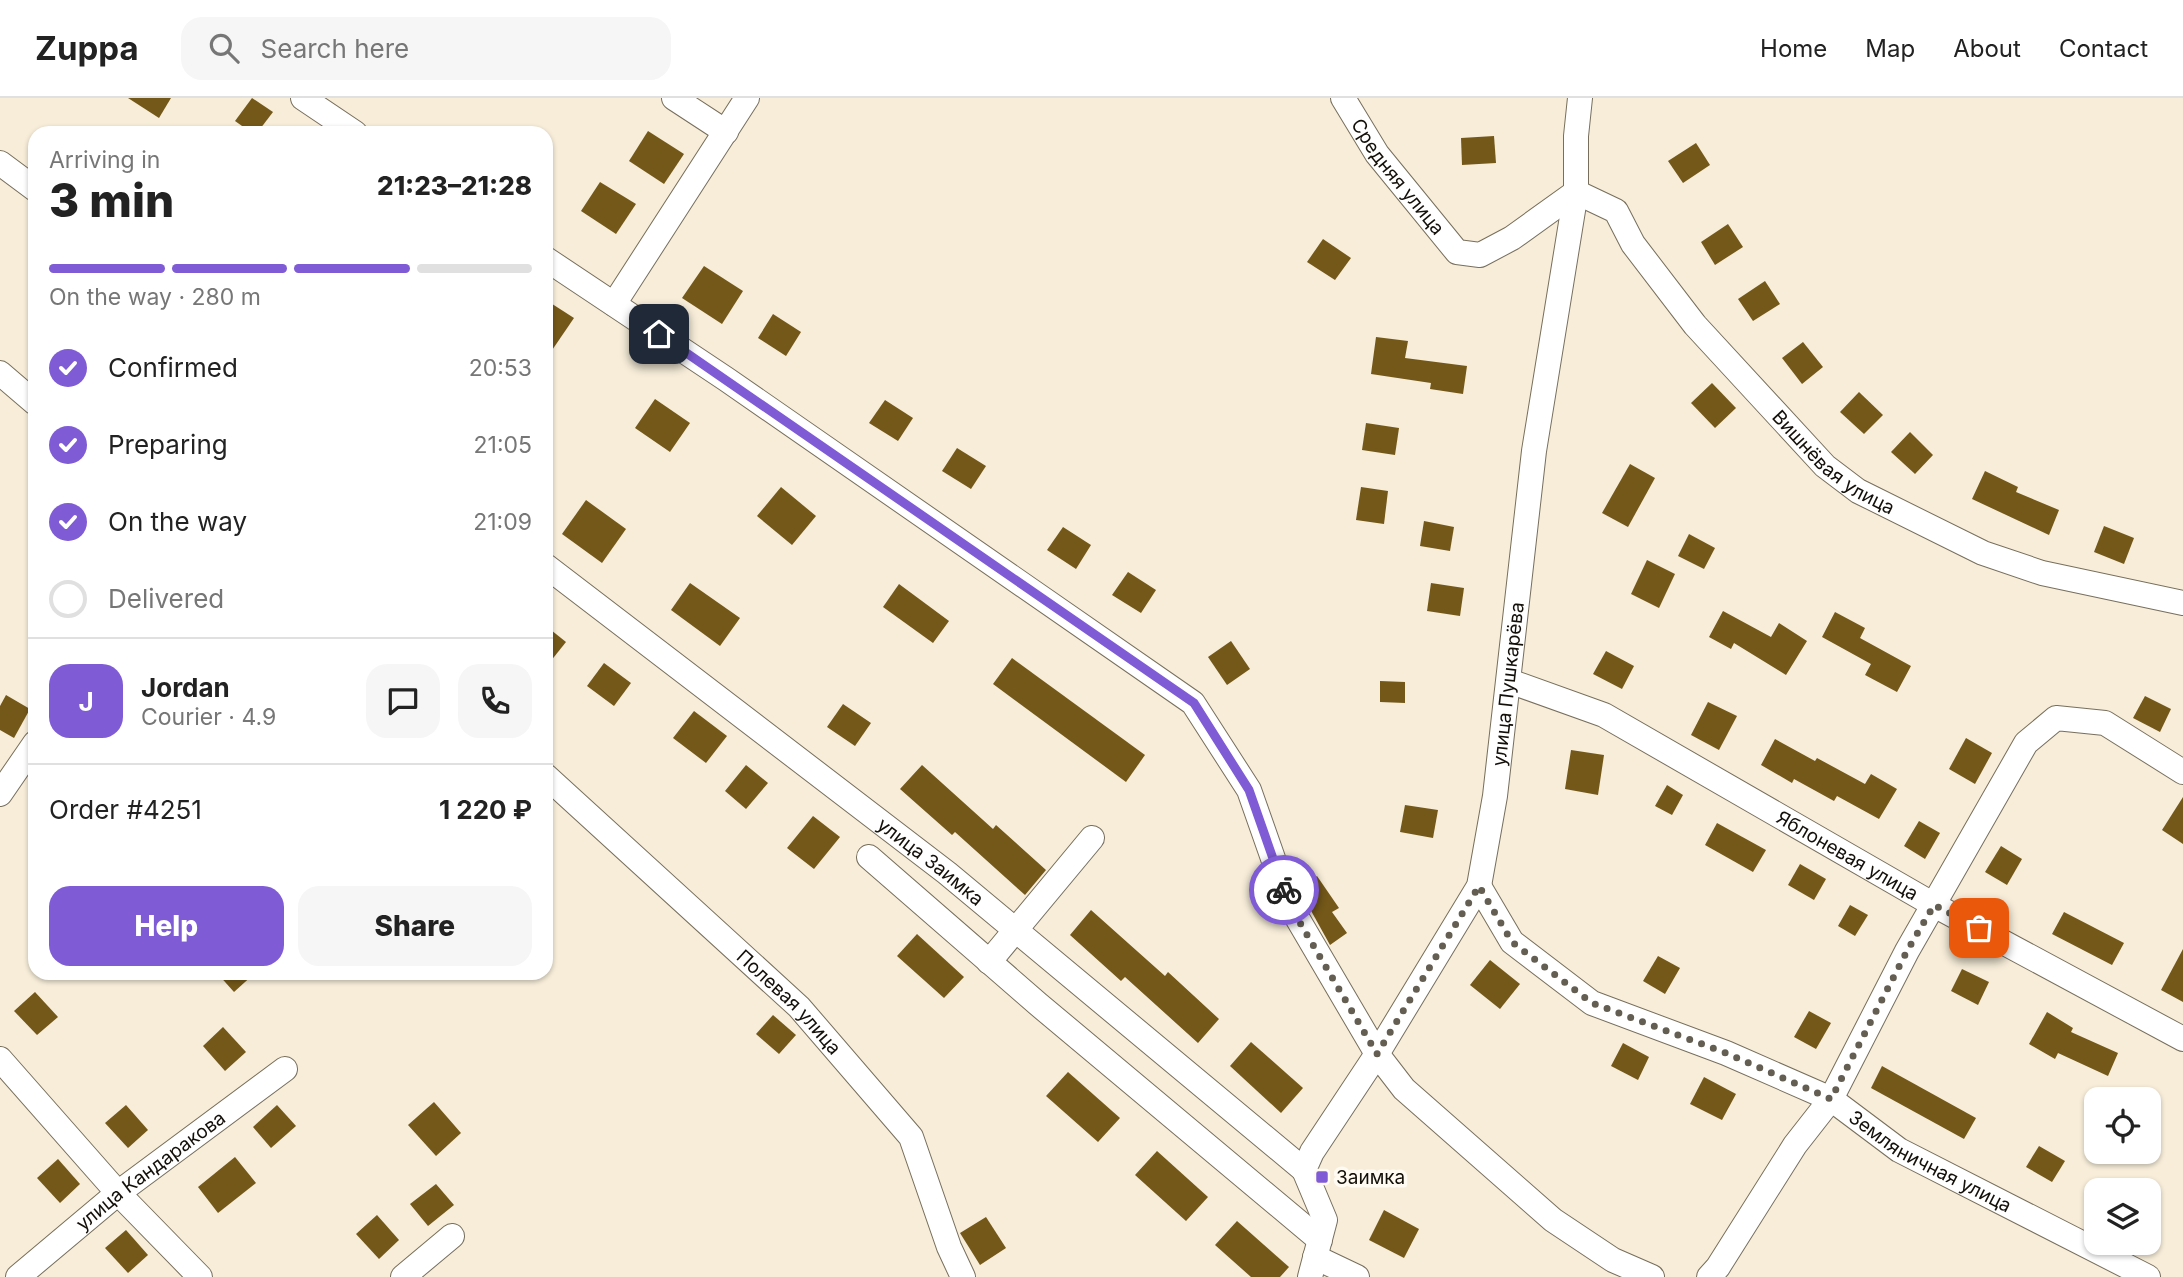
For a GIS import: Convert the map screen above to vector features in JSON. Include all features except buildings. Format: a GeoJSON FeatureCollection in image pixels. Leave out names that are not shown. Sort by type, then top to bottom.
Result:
{"type":"FeatureCollection","features":[{"type":"Feature","properties":{"kind":"street"},"geometry":{"type":"LineString","coordinates":[[674,98],[726,132]]}},
{"type":"Feature","properties":{"kind":"street"},"geometry":{"type":"LineString","coordinates":[[614,304],[747,98]]}},
{"type":"Feature","properties":{"kind":"street","name":"Средняя улица"},"geometry":{"type":"LineString","coordinates":[[1343,98],[1377,154],[1457,251],[1480,255],[1512,238],[1576,192]]}},
{"type":"Feature","properties":{"kind":"street","name":"улица Пушкарёва"},"geometry":{"type":"LineString","coordinates":[[1304,1170],[1312,1153],[1377,1054],[1479,886],[1496,796],[1534,451],[1576,192],[1576,136],[1580,98]]}},
{"type":"Feature","properties":{"kind":"street"},"geometry":{"type":"LineString","coordinates":[[311,100],[346,126]]}},
{"type":"Feature","properties":{"kind":"street"},"geometry":{"type":"LineString","coordinates":[[0,163],[28,184]]}},
{"type":"Feature","properties":{"kind":"street","name":"Вишнёвая улица"},"geometry":{"type":"LineString","coordinates":[[1576,192],[1616,211],[1633,244],[1695,325],[1825,467],[1858,491],[1983,553],[2042,573],[2183,603]]}},
{"type":"Feature","properties":{"kind":"street"},"geometry":{"type":"LineString","coordinates":[[553,264],[737,386],[1194,703],[1249,790],[1289,904],[1377,1054],[1404,1089],[1553,1220],[1613,1260],[1652,1277]]}},
{"type":"Feature","properties":{"kind":"street"},"geometry":{"type":"LineString","coordinates":[[0,373],[28,397]]}},
{"type":"Feature","properties":{"kind":"street","name":"улица Заимка"},"geometry":{"type":"LineString","coordinates":[[553,571],[947,873],[1304,1170]]}},
{"type":"Feature","properties":{"kind":"street","name":"Яблоневая улица"},"geometry":{"type":"LineString","coordinates":[[1509,681],[1604,715],[1934,905],[2183,1039]]}},
{"type":"Feature","properties":{"kind":"street"},"geometry":{"type":"LineString","coordinates":[[1709,1277],[1795,1145],[1831,1099],[1907,951],[2026,743],[2056,719],[2105,723],[2183,772]]}},
{"type":"Feature","properties":{"kind":"street"},"geometry":{"type":"LineString","coordinates":[[0,794],[28,753]]}},
{"type":"Feature","properties":{"kind":"street","name":"Полевая улица"},"geometry":{"type":"LineString","coordinates":[[553,782],[799,1007],[911,1137],[949,1247],[963,1277]]}},
{"type":"Feature","properties":{"kind":"street"},"geometry":{"type":"LineString","coordinates":[[989,962],[1093,838]]}},
{"type":"Feature","properties":{"kind":"street"},"geometry":{"type":"LineString","coordinates":[[869,857],[1318,1249],[1357,1277]]}},
{"type":"Feature","properties":{"kind":"street","name":"Земляничная улица"},"geometry":{"type":"LineString","coordinates":[[1479,886],[1512,942],[1592,1003],[1726,1053],[1831,1099],[1899,1150],[2148,1277]]}},
{"type":"Feature","properties":{"kind":"street"},"geometry":{"type":"LineString","coordinates":[[0,1059],[118,1193],[200,1277]]}},
{"type":"Feature","properties":{"kind":"street","name":"улица Кандаракова"},"geometry":{"type":"LineString","coordinates":[[18,1277],[118,1193],[285,1069]]}},
{"type":"Feature","properties":{"kind":"street"},"geometry":{"type":"LineString","coordinates":[[1304,1170],[1318,1249]]}},
{"type":"Feature","properties":{"kind":"street"},"geometry":{"type":"LineString","coordinates":[[403,1277],[452,1236]]}},
{"type":"Feature","properties":{"kind":"way so far"},"geometry":{"type":"LineString","coordinates":[[1284,890],[1289,904],[1377,1054],[1479,886],[1512,942],[1592,1003],[1726,1053],[1831,1099],[1907,951],[1934,905],[1979,928]]}},
{"type":"Feature","properties":{"kind":"place","name":"Заимка"},"geometry":{"type":"Point","coordinates":[1322,1177]}},
{"type":"Feature","properties":{"kind":"route"},"geometry":{"type":"LineString","coordinates":[[659,334],[1194,703],[1249,790],[1284,890]]}}]}
